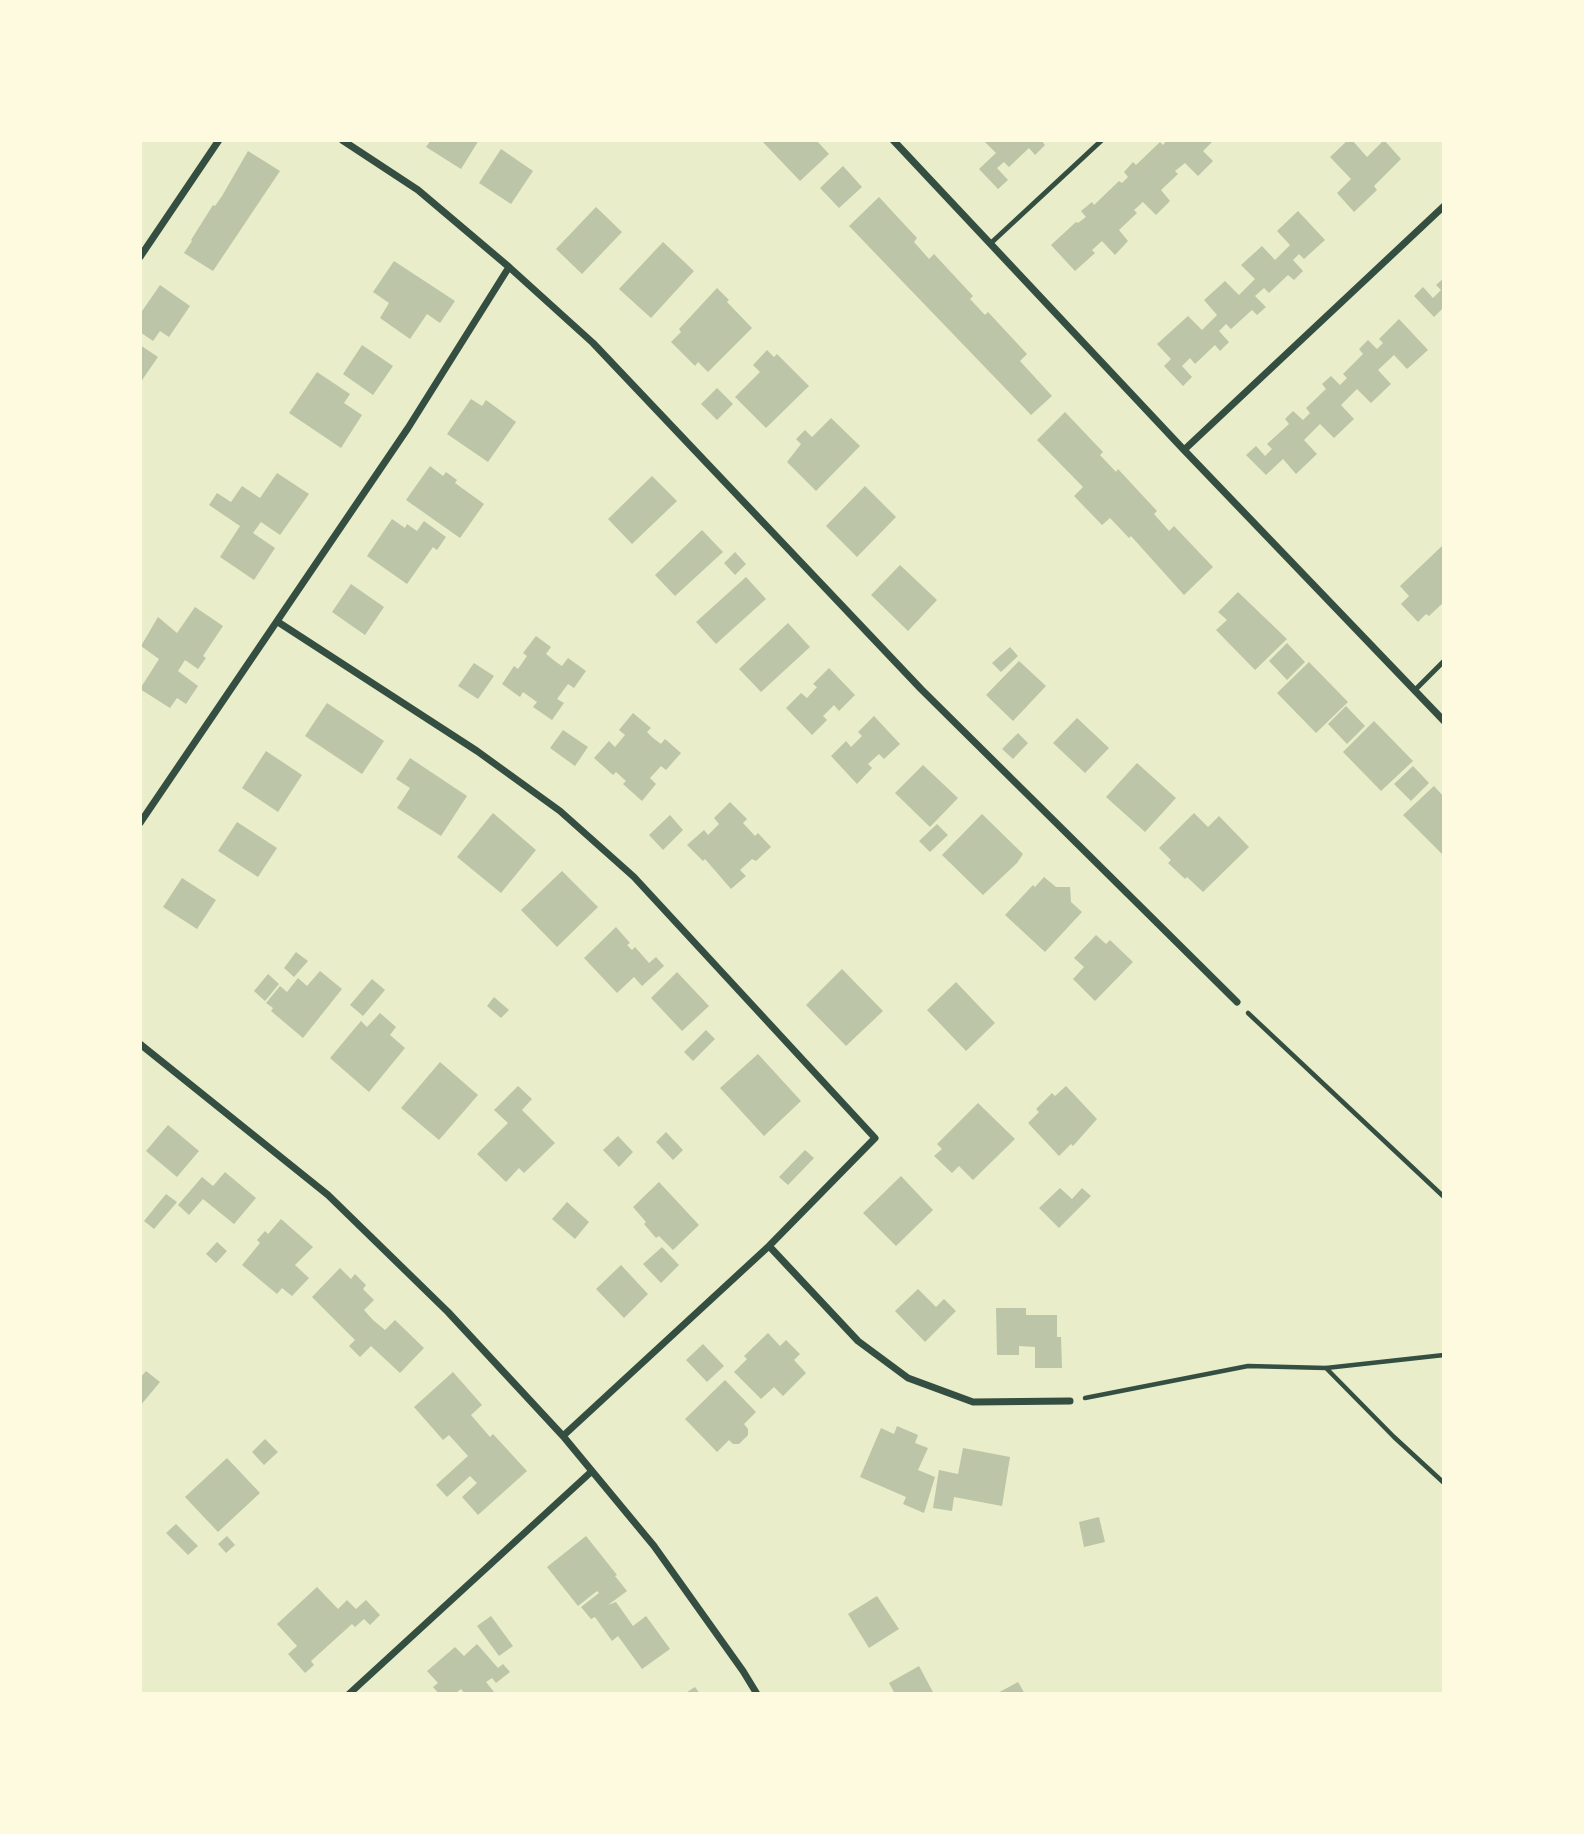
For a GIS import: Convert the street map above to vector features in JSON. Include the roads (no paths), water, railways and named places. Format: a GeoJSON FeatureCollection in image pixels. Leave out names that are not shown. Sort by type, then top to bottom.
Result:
{"type":"FeatureCollection","features":[{"type":"Feature","properties":{"kind":"street"},"geometry":{"type":"LineString","coordinates":[[140,257],[219,140]]}},
{"type":"Feature","properties":{"kind":"street"},"geometry":{"type":"LineString","coordinates":[[342,140],[418,190],[593,343],[922,689],[1237,1002]]}},
{"type":"Feature","properties":{"kind":"street"},"geometry":{"type":"LineString","coordinates":[[893,140],[1184,450],[1444,721]]}},
{"type":"Feature","properties":{"kind":"street"},"geometry":{"type":"LineString","coordinates":[[1184,450],[1444,206]]}},
{"type":"Feature","properties":{"kind":"street"},"geometry":{"type":"LineString","coordinates":[[140,823],[408,428],[509,267]]}},
{"type":"Feature","properties":{"kind":"street"},"geometry":{"type":"LineString","coordinates":[[278,622],[477,751],[560,811],[634,877],[875,1138],[769,1246],[563,1436]]}},
{"type":"Feature","properties":{"kind":"street"},"geometry":{"type":"LineString","coordinates":[[140,1044],[328,1195],[447,1312],[563,1436],[654,1546],[757,1694]]}},
{"type":"Feature","properties":{"kind":"street"},"geometry":{"type":"LineString","coordinates":[[769,1246],[858,1341],[908,1378],[973,1402],[1070,1401]]}},
{"type":"Feature","properties":{"kind":"street"},"geometry":{"type":"LineString","coordinates":[[349,1694],[592,1471]]}},
{"type":"Feature","properties":{"kind":"lane"},"geometry":{"type":"LineString","coordinates":[[991,243],[1102,140]]}},
{"type":"Feature","properties":{"kind":"lane"},"geometry":{"type":"LineString","coordinates":[[1414,691],[1444,661]]}}]}
